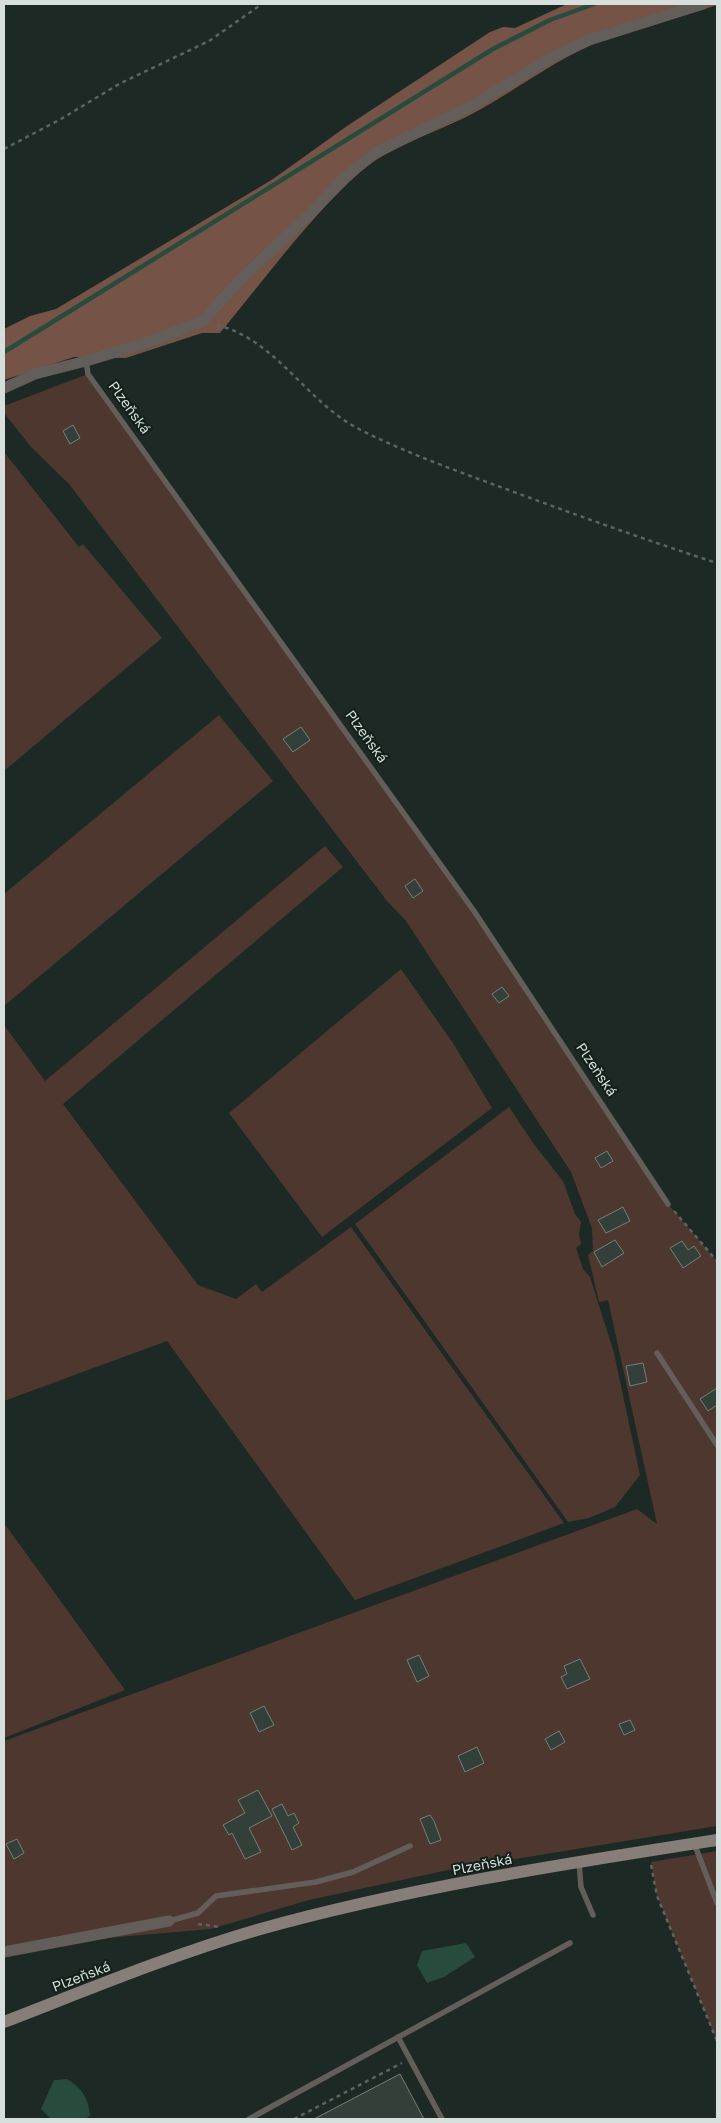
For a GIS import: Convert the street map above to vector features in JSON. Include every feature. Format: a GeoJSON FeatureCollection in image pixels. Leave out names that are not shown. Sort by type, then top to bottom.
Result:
{"type":"FeatureCollection","features":[{"type":"Feature","properties":{"kind":"main road","name":"Plzeňská"},"geometry":{"type":"LineString","coordinates":[[4,2022],[152,1966],[255,1931],[319,1914],[417,1891],[578,1862],[717,1840]]}},
{"type":"Feature","properties":{"kind":"street"},"geometry":{"type":"LineString","coordinates":[[4,388],[35,374],[86,362],[146,343],[203,321],[240,281],[343,179],[375,153],[471,106],[551,58],[589,40],[702,4]]}},
{"type":"Feature","properties":{"kind":"street"},"geometry":{"type":"LineString","coordinates":[[4,1952],[169,1921]]}},
{"type":"Feature","properties":{"kind":"lane","name":"Plzeňská"},"geometry":{"type":"LineString","coordinates":[[86,362],[88,374],[474,911],[668,1204]]}},
{"type":"Feature","properties":{"kind":"lane"},"geometry":{"type":"LineString","coordinates":[[657,1353],[717,1445]]}},
{"type":"Feature","properties":{"kind":"lane"},"geometry":{"type":"LineString","coordinates":[[694,1843],[717,1903]]}},
{"type":"Feature","properties":{"kind":"lane"},"geometry":{"type":"LineString","coordinates":[[169,1921],[198,1913],[216,1896],[316,1882],[353,1872],[410,1846]]}},
{"type":"Feature","properties":{"kind":"lane"},"geometry":{"type":"LineString","coordinates":[[578,1862],[581,1886],[593,1915]]}},
{"type":"Feature","properties":{"kind":"lane"},"geometry":{"type":"LineString","coordinates":[[249,2119],[570,1943]]}},
{"type":"Feature","properties":{"kind":"lane"},"geometry":{"type":"LineString","coordinates":[[398,2037],[442,2119]]}},
{"type":"Feature","properties":{"kind":"path"},"geometry":{"type":"LineString","coordinates":[[4,149],[61,119],[119,84],[209,41],[262,4]]}},
{"type":"Feature","properties":{"kind":"path"},"geometry":{"type":"LineString","coordinates":[[203,321],[230,328],[259,343],[332,412],[374,436],[454,470],[632,536],[717,563]]}},
{"type":"Feature","properties":{"kind":"path"},"geometry":{"type":"LineString","coordinates":[[668,1204],[717,1261]]}},
{"type":"Feature","properties":{"kind":"path"},"geometry":{"type":"LineString","coordinates":[[648,1851],[657,1896],[717,2040]]}},
{"type":"Feature","properties":{"kind":"path"},"geometry":{"type":"LineString","coordinates":[[198,1924],[226,1928]]}},
{"type":"Feature","properties":{"kind":"path"},"geometry":{"type":"LineString","coordinates":[[294,2119],[410,2059]]}},
{"type":"Feature","properties":{"kind":"shaded area"},"geometry":{"type":"Polygon","coordinates":[[[567,4],[717,5],[632,29],[587,47],[553,65],[470,115],[397,148],[370,164],[340,191],[305,229],[220,333],[202,333],[126,358],[74,357],[4,380],[4,329],[30,316],[56,309],[273,179],[347,126],[490,32],[503,27],[515,28],[567,4]]]}},
{"type":"Feature","properties":{"kind":"shaded area"},"geometry":{"type":"Polygon","coordinates":[[[88,374],[474,911],[668,1204],[717,1261],[717,1826],[448,1870],[309,1900],[211,1929],[4,1947],[4,1741],[637,1509],[657,1524],[608,1300],[599,1302],[588,1255],[593,1251],[592,1228],[571,1172],[406,921],[387,901],[69,484],[32,448],[4,413],[4,406],[88,374]]]}},
{"type":"Feature","properties":{"kind":"shaded area"},"geometry":{"type":"Polygon","coordinates":[[[4,452],[79,547],[83,544],[162,638],[4,771],[4,452]]]}},
{"type":"Feature","properties":{"kind":"shaded area"},"geometry":{"type":"Polygon","coordinates":[[[219,715],[273,781],[4,1006],[4,894],[219,715]]]}},
{"type":"Feature","properties":{"kind":"shaded area"},"geometry":{"type":"Polygon","coordinates":[[[325,846],[343,867],[63,1104],[198,1285],[236,1299],[256,1284],[262,1292],[351,1227],[564,1523],[355,1600],[167,1341],[4,1401],[4,1025],[45,1081],[325,846]]]}},
{"type":"Feature","properties":{"kind":"shaded area"},"geometry":{"type":"Polygon","coordinates":[[[401,969],[453,1043],[492,1108],[322,1237],[229,1113],[401,969]]]}},
{"type":"Feature","properties":{"kind":"shaded area"},"geometry":{"type":"Polygon","coordinates":[[[509,1107],[533,1143],[563,1181],[575,1214],[581,1222],[579,1234],[581,1244],[576,1248],[583,1269],[590,1277],[614,1353],[640,1475],[615,1507],[589,1518],[568,1522],[355,1224],[509,1107]]]}},
{"type":"Feature","properties":{"kind":"shaded area"},"geometry":{"type":"Polygon","coordinates":[[[4,1523],[125,1690],[4,1738],[4,1523]]]}},
{"type":"Feature","properties":{"kind":"shaded area"},"geometry":{"type":"Polygon","coordinates":[[[717,1851],[717,2041],[657,1896],[651,1862],[717,1851]]]}},
{"type":"Feature","properties":{"kind":"shaded area"},"geometry":{"type":"Polygon","coordinates":[[[466,1943],[475,1957],[444,1977],[427,1983],[417,1965],[422,1951],[466,1943]]]}},
{"type":"Feature","properties":{"kind":"shaded area"},"geometry":{"type":"Polygon","coordinates":[[[67,2079],[77,2086],[88,2103],[90,2115],[86,2119],[51,2119],[41,2109],[54,2080],[67,2079]]]}},
{"type":"Feature","properties":{"kind":"building"},"geometry":{"type":"Polygon","coordinates":[[[73,425],[80,438],[70,444],[63,431],[73,425]]]}},
{"type":"Feature","properties":{"kind":"building"},"geometry":{"type":"Polygon","coordinates":[[[301,727],[310,740],[293,752],[283,739],[301,727]]]}},
{"type":"Feature","properties":{"kind":"building"},"geometry":{"type":"Polygon","coordinates":[[[415,879],[423,891],[413,898],[405,886],[415,879]]]}},
{"type":"Feature","properties":{"kind":"building"},"geometry":{"type":"Polygon","coordinates":[[[502,987],[509,996],[499,1003],[492,994],[502,987]]]}},
{"type":"Feature","properties":{"kind":"building"},"geometry":{"type":"Polygon","coordinates":[[[607,1151],[613,1161],[601,1168],[595,1158],[607,1151]]]}},
{"type":"Feature","properties":{"kind":"building"},"geometry":{"type":"Polygon","coordinates":[[[623,1207],[630,1221],[606,1233],[598,1220],[623,1207]]]}},
{"type":"Feature","properties":{"kind":"building"},"geometry":{"type":"Polygon","coordinates":[[[615,1240],[624,1253],[602,1267],[594,1252],[615,1240]]]}},
{"type":"Feature","properties":{"kind":"building"},"geometry":{"type":"Polygon","coordinates":[[[682,1241],[688,1250],[694,1246],[701,1256],[683,1268],[670,1248],[682,1241]]]}},
{"type":"Feature","properties":{"kind":"building"},"geometry":{"type":"Polygon","coordinates":[[[643,1363],[647,1382],[630,1386],[626,1366],[643,1363]]]}},
{"type":"Feature","properties":{"kind":"building"},"geometry":{"type":"Polygon","coordinates":[[[717,1388],[717,1405],[708,1411],[700,1399],[717,1388]]]}},
{"type":"Feature","properties":{"kind":"building"},"geometry":{"type":"Polygon","coordinates":[[[419,1655],[429,1676],[417,1682],[407,1660],[419,1655]]]}},
{"type":"Feature","properties":{"kind":"building"},"geometry":{"type":"Polygon","coordinates":[[[580,1659],[590,1679],[567,1689],[561,1677],[567,1674],[564,1666],[580,1659]]]}},
{"type":"Feature","properties":{"kind":"building"},"geometry":{"type":"Polygon","coordinates":[[[264,1706],[274,1725],[259,1732],[250,1713],[264,1706]]]}},
{"type":"Feature","properties":{"kind":"building"},"geometry":{"type":"Polygon","coordinates":[[[630,1720],[635,1730],[624,1735],[619,1724],[630,1720]]]}},
{"type":"Feature","properties":{"kind":"building"},"geometry":{"type":"Polygon","coordinates":[[[559,1731],[565,1742],[551,1750],[545,1739],[559,1731]]]}},
{"type":"Feature","properties":{"kind":"building"},"geometry":{"type":"Polygon","coordinates":[[[477,1747],[484,1763],[465,1772],[458,1756],[477,1747]]]}},
{"type":"Feature","properties":{"kind":"building"},"geometry":{"type":"Polygon","coordinates":[[[258,1790],[272,1816],[249,1828],[261,1852],[245,1859],[232,1833],[229,1835],[223,1825],[245,1813],[238,1800],[258,1790]]]}},
{"type":"Feature","properties":{"kind":"building"},"geometry":{"type":"Polygon","coordinates":[[[282,1804],[288,1816],[294,1813],[299,1823],[293,1827],[302,1845],[292,1850],[272,1809],[282,1804]]]}},
{"type":"Feature","properties":{"kind":"building"},"geometry":{"type":"Polygon","coordinates":[[[430,1815],[441,1840],[430,1844],[420,1819],[430,1815]]]}},
{"type":"Feature","properties":{"kind":"building"},"geometry":{"type":"Polygon","coordinates":[[[17,1839],[24,1853],[14,1859],[6,1844],[17,1839]]]}},
{"type":"Feature","properties":{"kind":"building"},"geometry":{"type":"Polygon","coordinates":[[[400,2074],[424,2119],[314,2119],[400,2074]]]}},
{"type":"Feature","properties":{"kind":"waterway"},"geometry":{"type":"LineString","coordinates":[[4,352],[493,49],[550,20],[594,4]]}}]}
